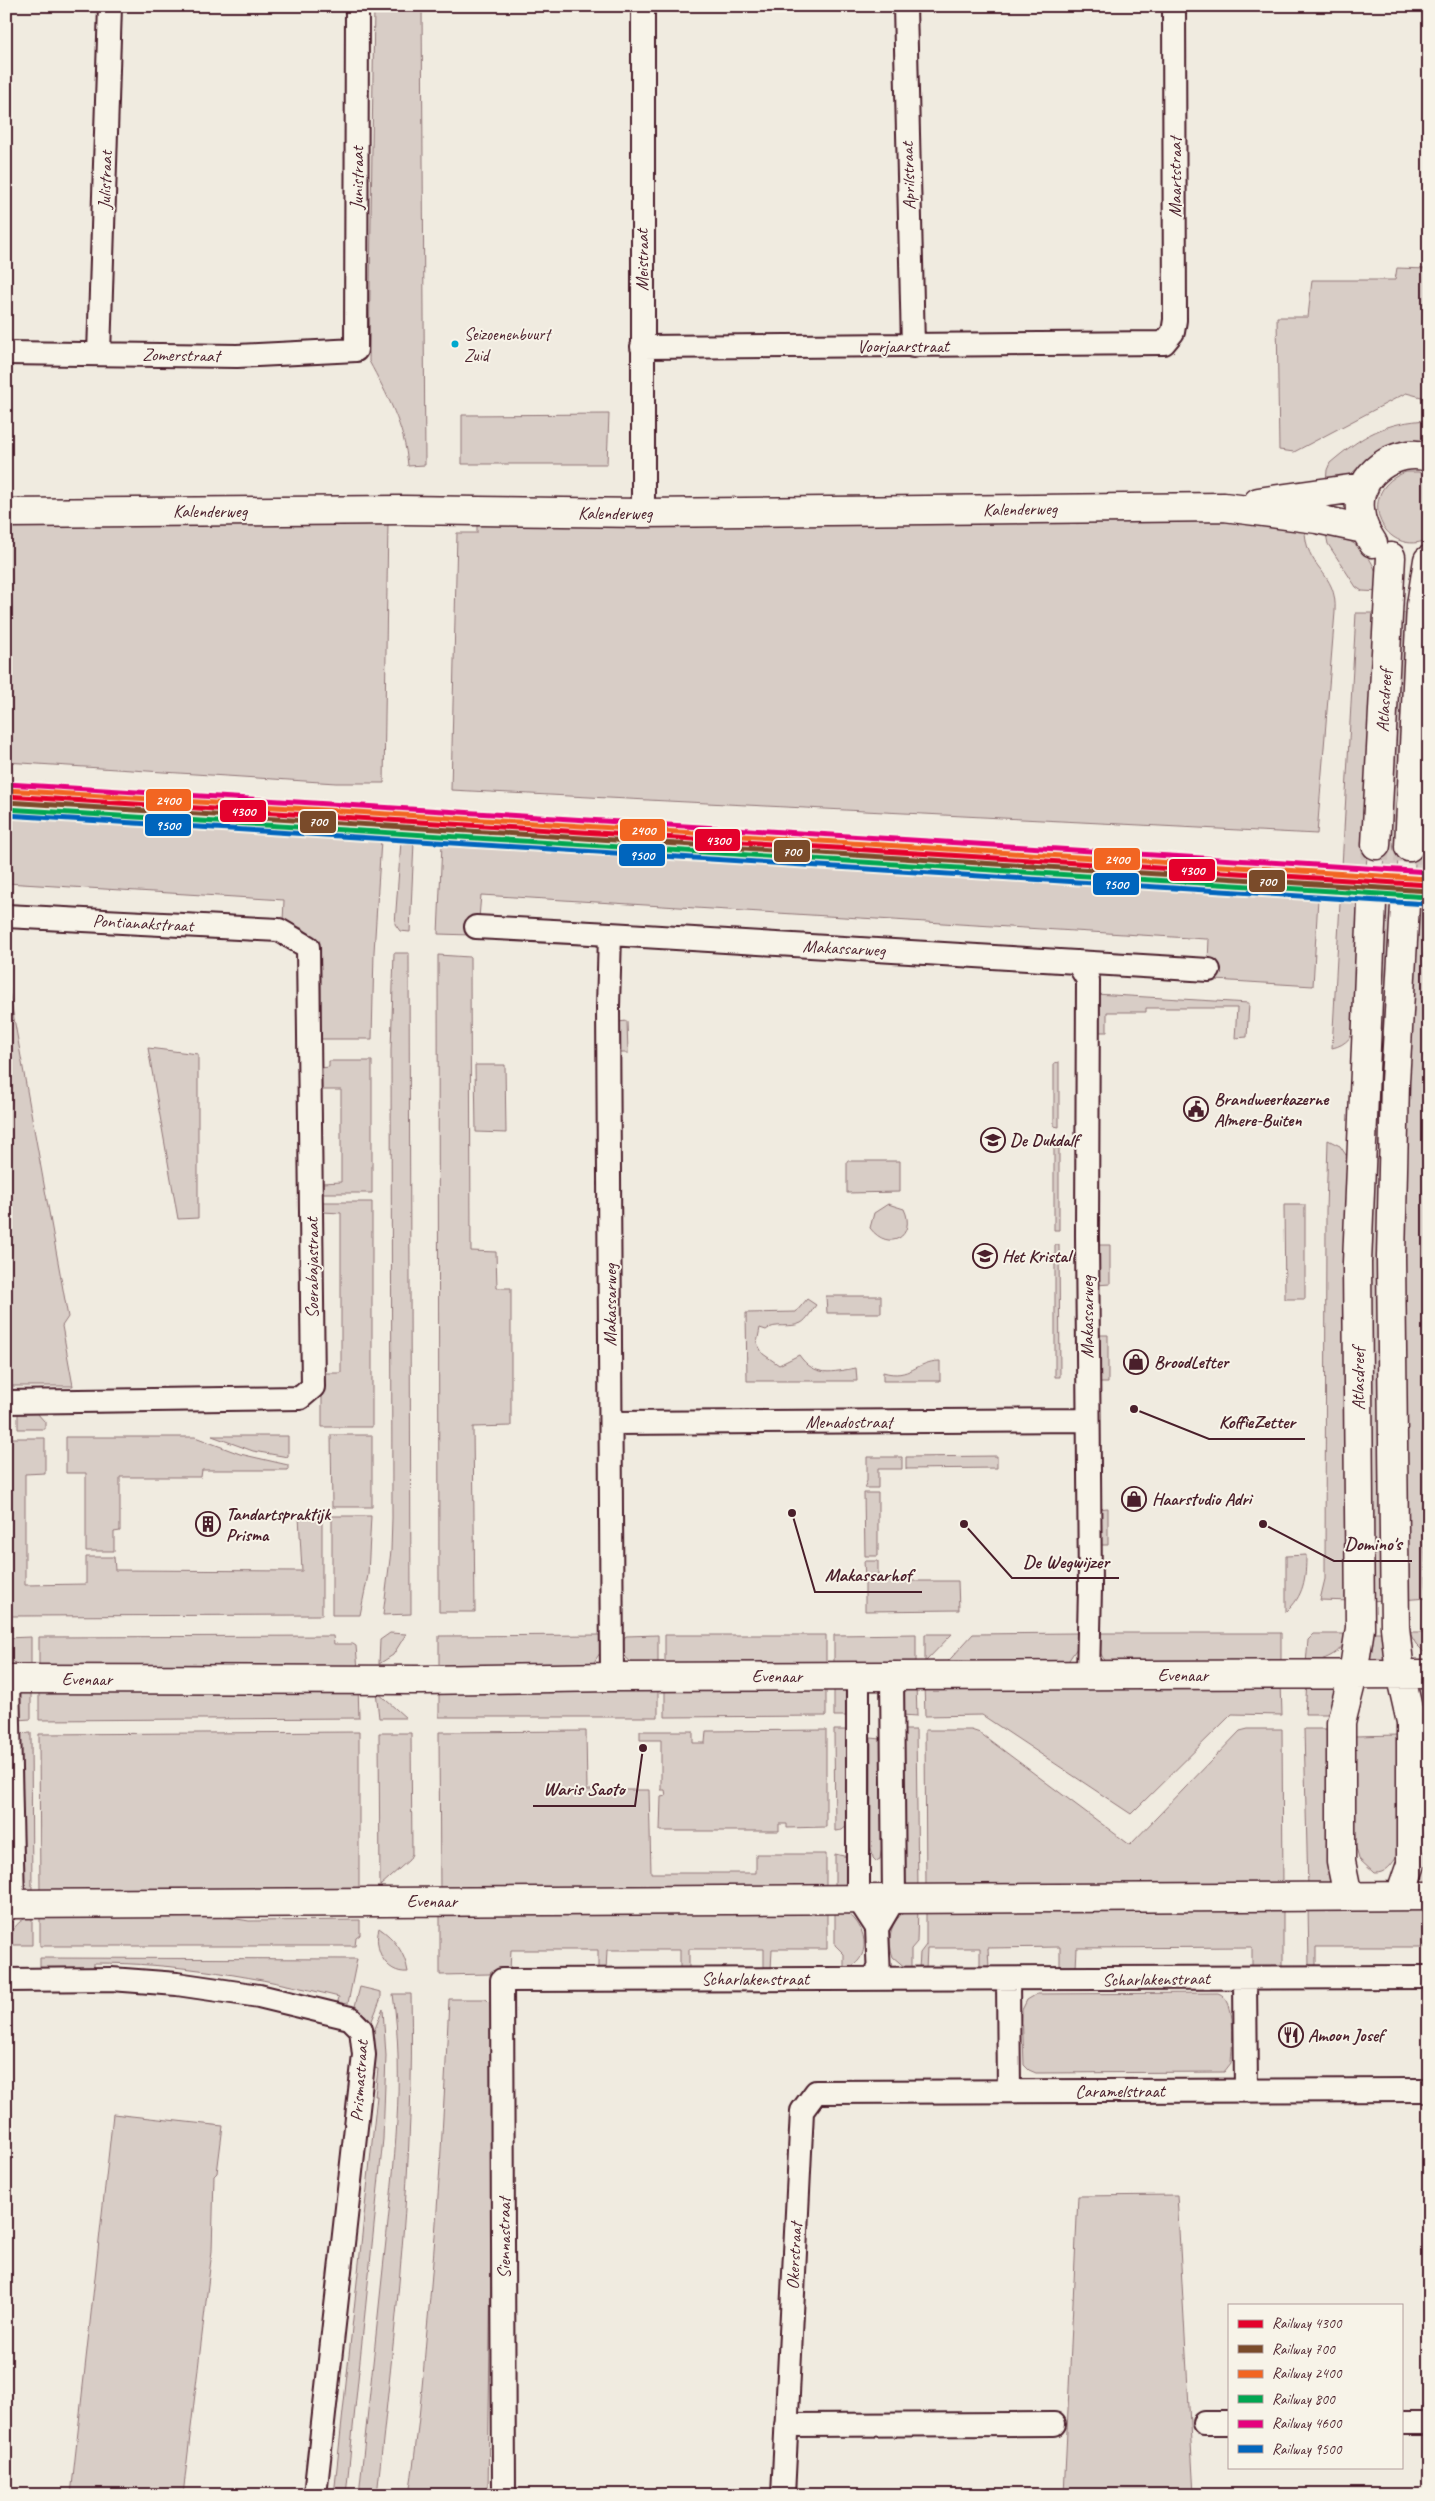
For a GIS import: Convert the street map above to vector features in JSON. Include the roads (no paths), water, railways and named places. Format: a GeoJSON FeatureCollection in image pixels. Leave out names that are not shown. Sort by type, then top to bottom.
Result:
{"type":"FeatureCollection","features":[{"type":"Feature","properties":{"kind":"main road"},"geometry":{"type":"LineString","coordinates":[[1428,559],[1409,561],[1391,557],[1375,546],[1364,529],[1360,509],[1364,488],[1376,470],[1393,458],[1407,455],[1429,457]]}},
{"type":"Feature","properties":{"kind":"main road","name":"Kalenderweg"},"geometry":{"type":"LineString","coordinates":[[6,513],[402,510],[643,513],[1224,507],[1364,488]]}},
{"type":"Feature","properties":{"kind":"main road","name":"Kalenderweg"},"geometry":{"type":"LineString","coordinates":[[1224,507],[1317,519],[1364,529]]}},
{"type":"Feature","properties":{"kind":"main road","name":"Atlasdreef"},"geometry":{"type":"LineString","coordinates":[[1376,845],[1391,557]]}},
{"type":"Feature","properties":{"kind":"main road","name":"Atlasdreef"},"geometry":{"type":"LineString","coordinates":[[1409,847],[1421,604],[1428,559]]}},
{"type":"Feature","properties":{"kind":"main road","name":"Atlasdreef"},"geometry":{"type":"LineString","coordinates":[[1353,1675],[1360,1628],[1358,1263],[1372,902]]}},
{"type":"Feature","properties":{"kind":"main road","name":"Atlasdreef"},"geometry":{"type":"LineString","coordinates":[[1400,1674],[1395,1627],[1391,1277],[1395,1082],[1406,905]]}},
{"type":"Feature","properties":{"kind":"main road"},"geometry":{"type":"LineString","coordinates":[[1400,1674],[1411,1722],[1410,1864],[1400,1896]]}},
{"type":"Feature","properties":{"kind":"main road","name":"Evenaar"},"geometry":{"type":"LineString","coordinates":[[7,1678],[362,1680],[612,1677],[1429,1674]]}},
{"type":"Feature","properties":{"kind":"main road"},"geometry":{"type":"LineString","coordinates":[[1348,1896],[1340,1862],[1341,1723],[1353,1675]]}},
{"type":"Feature","properties":{"kind":"main road","name":"Evenaar"},"geometry":{"type":"LineString","coordinates":[[9,1906],[1429,1896]]}},
{"type":"Feature","properties":{"kind":"street","name":"Julistraat"},"geometry":{"type":"LineString","coordinates":[[99,354],[110,6]]}},
{"type":"Feature","properties":{"kind":"street","name":"Junistraat"},"geometry":{"type":"LineString","coordinates":[[356,350],[357,6]]}},
{"type":"Feature","properties":{"kind":"street","name":"Meistraat"},"geometry":{"type":"LineString","coordinates":[[643,6],[643,513]]}},
{"type":"Feature","properties":{"kind":"street","name":"Aprilstraat"},"geometry":{"type":"LineString","coordinates":[[905,6],[913,346]]}},
{"type":"Feature","properties":{"kind":"street","name":"Maartstraat"},"geometry":{"type":"LineString","coordinates":[[1164,344],[1173,332],[1175,320],[1174,6]]}},
{"type":"Feature","properties":{"kind":"street","name":"Voorjaarstraat"},"geometry":{"type":"LineString","coordinates":[[642,347],[1164,344]]}},
{"type":"Feature","properties":{"kind":"street","name":"Zomerstraat"},"geometry":{"type":"LineString","coordinates":[[6,353],[238,356],[356,350]]}},
{"type":"Feature","properties":{"kind":"street","name":"Pontianakstraat"},"geometry":{"type":"LineString","coordinates":[[6,916],[279,930]]}},
{"type":"Feature","properties":{"kind":"street","name":"Makassarweg"},"geometry":{"type":"LineString","coordinates":[[476,927],[1209,970]]}},
{"type":"Feature","properties":{"kind":"street","name":"Soerabajastraat"},"geometry":{"type":"LineString","coordinates":[[6,1402],[300,1398],[313,1387],[308,947],[279,930]]}},
{"type":"Feature","properties":{"kind":"street","name":"Makassarweg"},"geometry":{"type":"LineString","coordinates":[[610,934],[608,1007],[612,1677]]}},
{"type":"Feature","properties":{"kind":"street","name":"Makassarweg"},"geometry":{"type":"LineString","coordinates":[[1077,962],[1088,980],[1087,1420],[1090,1588],[1088,1675]]}},
{"type":"Feature","properties":{"kind":"street"},"geometry":{"type":"LineString","coordinates":[[1365,1082],[1395,1082]]}},
{"type":"Feature","properties":{"kind":"street","name":"Menadostraat"},"geometry":{"type":"LineString","coordinates":[[611,1423],[1087,1420]]}},
{"type":"Feature","properties":{"kind":"street"},"geometry":{"type":"LineString","coordinates":[[858,1676],[858,1899],[877,1928],[879,1978]]}},
{"type":"Feature","properties":{"kind":"street"},"geometry":{"type":"LineString","coordinates":[[877,1928],[894,1899],[892,1676]]}},
{"type":"Feature","properties":{"kind":"street"},"geometry":{"type":"LineString","coordinates":[[7,1678],[9,1906]]}},
{"type":"Feature","properties":{"kind":"street"},"geometry":{"type":"LineString","coordinates":[[1245,1978],[1246,2090]]}},
{"type":"Feature","properties":{"kind":"street","name":"Scharlakenstraat"},"geometry":{"type":"LineString","coordinates":[[502,1980],[1429,1978]]}},
{"type":"Feature","properties":{"kind":"street","name":"Prismastraat"},"geometry":{"type":"LineString","coordinates":[[6,1980],[111,1979],[177,1984],[258,1996],[350,2018],[362,2029],[364,2055],[315,2495]]}},
{"type":"Feature","properties":{"kind":"street","name":"Siennastraat"},"geometry":{"type":"LineString","coordinates":[[502,1980],[504,2495]]}},
{"type":"Feature","properties":{"kind":"street"},"geometry":{"type":"LineString","coordinates":[[1008,1980],[1009,2091]]}},
{"type":"Feature","properties":{"kind":"street","name":"Caramelstraat"},"geometry":{"type":"LineString","coordinates":[[816,2092],[1427,2090]]}},
{"type":"Feature","properties":{"kind":"street","name":"Okerstraat"},"geometry":{"type":"LineString","coordinates":[[783,2495],[802,2112],[816,2092]]}},
{"type":"Feature","properties":{"kind":"street"},"geometry":{"type":"LineString","coordinates":[[1204,2423],[1228,2423]]}},
{"type":"Feature","properties":{"kind":"street"},"geometry":{"type":"LineString","coordinates":[[786,2425],[1054,2424]]}},
{"type":"Feature","properties":{"kind":"street"},"geometry":{"type":"LineString","coordinates":[[1402,2424],[1429,2424]]}},
{"type":"Feature","properties":{"kind":"tunnel"},"geometry":{"type":"LineString","coordinates":[[1372,902],[1376,845]]}},
{"type":"Feature","properties":{"kind":"tunnel"},"geometry":{"type":"LineString","coordinates":[[1405,905],[1409,847]]}},
{"type":"Feature","properties":{"kind":"rail line","name":"4600"},"geometry":{"type":"LineString","coordinates":[[7,784],[1429,872]]}},
{"type":"Feature","properties":{"kind":"rail line","name":"2400"},"geometry":{"type":"LineString","coordinates":[[6,790],[1429,879]]}},
{"type":"Feature","properties":{"kind":"rail line","name":"4300"},"geometry":{"type":"LineString","coordinates":[[6,796],[1429,885]]}},
{"type":"Feature","properties":{"kind":"rail line","name":"700"},"geometry":{"type":"LineString","coordinates":[[6,802],[1429,891]]}},
{"type":"Feature","properties":{"kind":"rail line","name":"800"},"geometry":{"type":"LineString","coordinates":[[6,809],[1428,897]]}},
{"type":"Feature","properties":{"kind":"rail line","name":"9500"},"geometry":{"type":"LineString","coordinates":[[6,815],[1428,904]]}},
{"type":"Feature","properties":{"kind":"place","name":"Seizoenenbuurt Zuid"},"geometry":{"type":"Point","coordinates":[455,344]}},
{"type":"Feature","properties":{"kind":"place","name":"Brandweerkazerne Almere-Buiten"},"geometry":{"type":"Point","coordinates":[1196,1109]}},
{"type":"Feature","properties":{"kind":"place","name":"De Dukdalf"},"geometry":{"type":"Point","coordinates":[993,1140]}},
{"type":"Feature","properties":{"kind":"place","name":"Het Kristal"},"geometry":{"type":"Point","coordinates":[985,1256]}},
{"type":"Feature","properties":{"kind":"place","name":"BroodLetter"},"geometry":{"type":"Point","coordinates":[1136,1362]}},
{"type":"Feature","properties":{"kind":"place","name":"KoffieZetter"},"geometry":{"type":"Point","coordinates":[1134,1409]}},
{"type":"Feature","properties":{"kind":"place","name":"Haarstudio Adri"},"geometry":{"type":"Point","coordinates":[1134,1499]}},
{"type":"Feature","properties":{"kind":"place","name":"Makassarhof"},"geometry":{"type":"Point","coordinates":[792,1513]}},
{"type":"Feature","properties":{"kind":"place","name":"Tandartspraktijk Prisma"},"geometry":{"type":"Point","coordinates":[208,1524]}},
{"type":"Feature","properties":{"kind":"place","name":"De Wegwijzer"},"geometry":{"type":"Point","coordinates":[964,1524]}},
{"type":"Feature","properties":{"kind":"place","name":"Domino's"},"geometry":{"type":"Point","coordinates":[1263,1524]}},
{"type":"Feature","properties":{"kind":"place","name":"Waris Saoto"},"geometry":{"type":"Point","coordinates":[643,1748]}},
{"type":"Feature","properties":{"kind":"place","name":"Amoon Josef"},"geometry":{"type":"Point","coordinates":[1291,2035]}}]}
